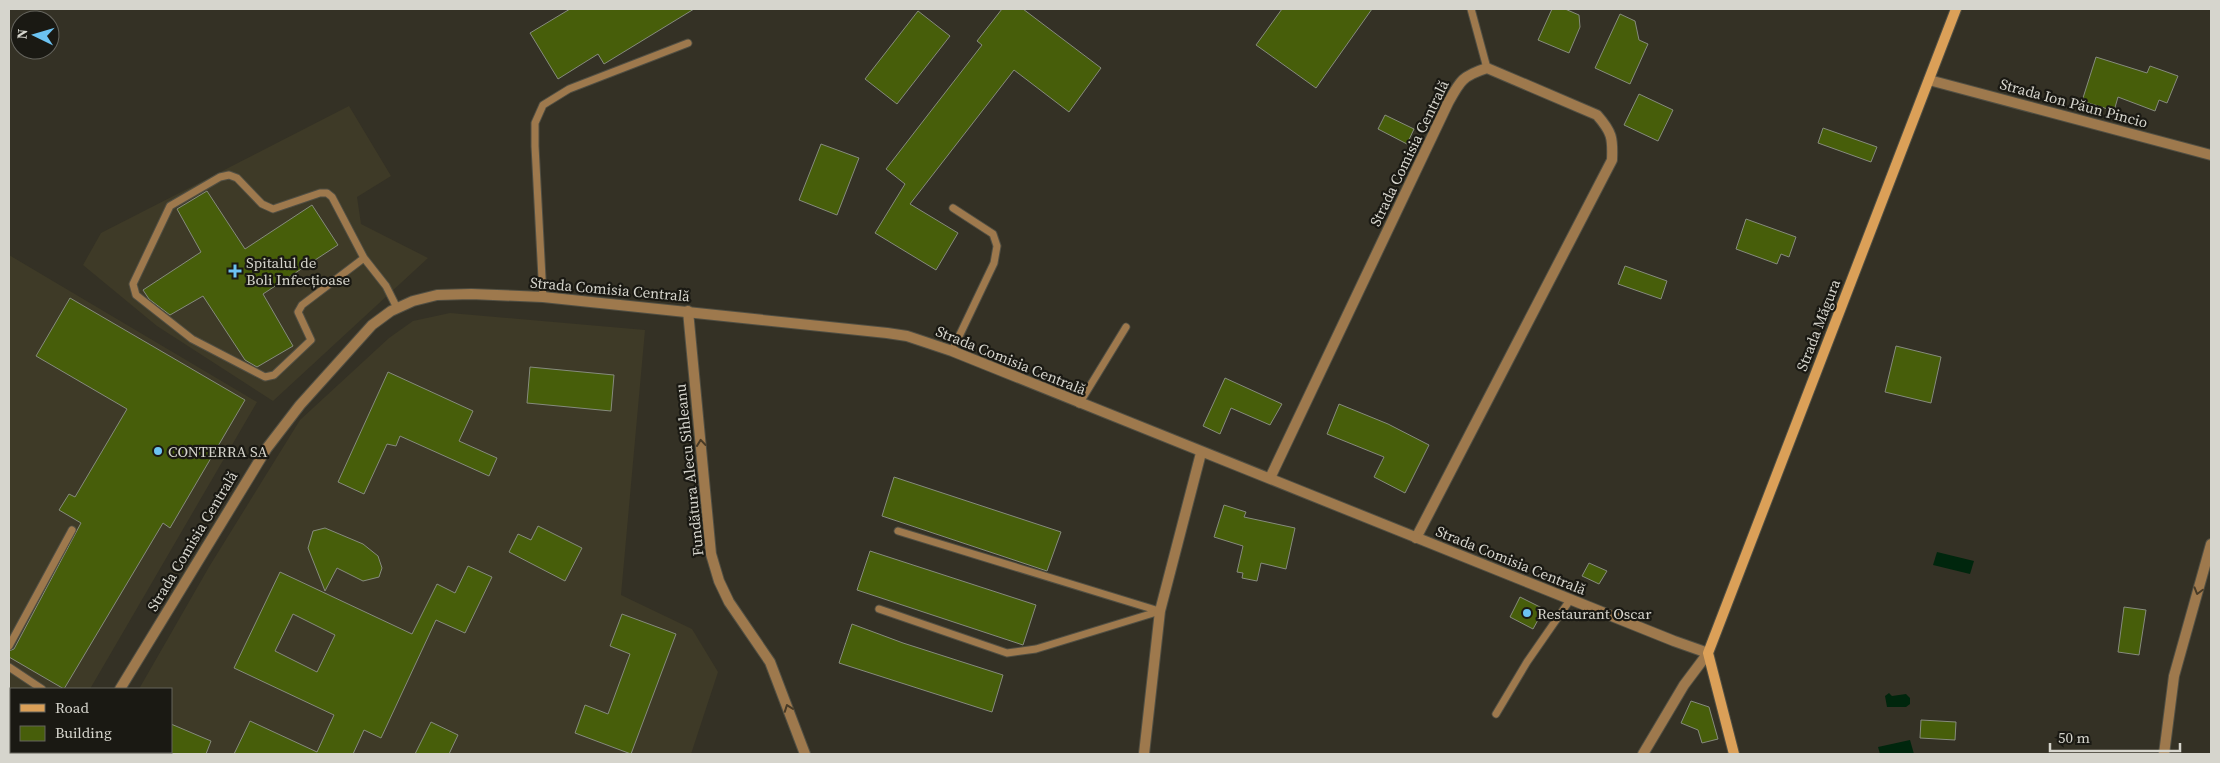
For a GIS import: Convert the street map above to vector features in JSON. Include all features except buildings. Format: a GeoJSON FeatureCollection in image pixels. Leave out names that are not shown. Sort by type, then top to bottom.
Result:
{"type":"FeatureCollection","features":[{"type":"Feature","properties":{"kind":"main road","name":"Strada Măgura"},"geometry":{"type":"LineString","coordinates":[[1708,653],[1956,9]]}},
{"type":"Feature","properties":{"kind":"main road"},"geometry":{"type":"LineString","coordinates":[[1708,653],[1734,754]]}},
{"type":"Feature","properties":{"kind":"street","name":"Strada Comisia Centrală"},"geometry":{"type":"LineString","coordinates":[[1270,478],[1448,103],[1460,81],[1473,72],[1488,68],[1597,115],[1608,127],[1613,139],[1612,160],[1416,538]]}},
{"type":"Feature","properties":{"kind":"street","name":"Strada Ion Păun Pincio"},"geometry":{"type":"LineString","coordinates":[[1929,80],[2211,155]]}},
{"type":"Feature","properties":{"kind":"street","name":"Strada Comisia Centrală"},"geometry":{"type":"LineString","coordinates":[[121,688],[267,448],[292,415],[336,364],[372,326],[398,308],[414,301],[437,295],[471,294],[543,297],[688,311],[907,336],[952,351],[1201,453],[1270,478],[1570,600],[1708,653]]}},
{"type":"Feature","properties":{"kind":"street","name":"Fundătura Alecu Sihleanu"},"geometry":{"type":"LineString","coordinates":[[688,311],[711,554],[719,581],[729,602],[770,662],[804,754]]}},
{"type":"Feature","properties":{"kind":"street"},"geometry":{"type":"LineString","coordinates":[[1144,754],[1160,611],[1201,453]]}},
{"type":"Feature","properties":{"kind":"street"},"geometry":{"type":"LineString","coordinates":[[2164,754],[2174,676],[2211,544]]}},
{"type":"Feature","properties":{"kind":"street"},"geometry":{"type":"LineString","coordinates":[[1643,754],[1684,685],[1708,653]]}},
{"type":"Feature","properties":{"kind":"lane"},"geometry":{"type":"LineString","coordinates":[[1471,9],[1488,68]]}},
{"type":"Feature","properties":{"kind":"lane"},"geometry":{"type":"LineString","coordinates":[[543,297],[535,123],[543,105],[569,89],[688,43]]}},
{"type":"Feature","properties":{"kind":"lane"},"geometry":{"type":"LineString","coordinates":[[364,258],[302,306],[298,312],[311,340],[274,375],[264,377],[192,339],[136,295],[133,284],[170,206],[220,177],[229,175],[237,178],[262,204],[273,209],[320,192],[327,193],[332,197],[364,258],[386,286],[398,308]]}},
{"type":"Feature","properties":{"kind":"lane"},"geometry":{"type":"LineString","coordinates":[[952,208],[994,234],[997,246],[994,264],[952,351]]}},
{"type":"Feature","properties":{"kind":"lane"},"geometry":{"type":"LineString","coordinates":[[1079,404],[1126,327]]}},
{"type":"Feature","properties":{"kind":"lane"},"geometry":{"type":"LineString","coordinates":[[9,646],[72,530]]}},
{"type":"Feature","properties":{"kind":"lane"},"geometry":{"type":"LineString","coordinates":[[898,531],[1160,611]]}},
{"type":"Feature","properties":{"kind":"lane"},"geometry":{"type":"LineString","coordinates":[[1496,714],[1527,662],[1570,600]]}},
{"type":"Feature","properties":{"kind":"lane"},"geometry":{"type":"LineString","coordinates":[[879,608],[1007,652],[1036,649],[1160,611]]}},
{"type":"Feature","properties":{"kind":"lane"},"geometry":{"type":"LineString","coordinates":[[9,667],[40,688]]}},
{"type":"Feature","properties":{"kind":"shaded area"},"geometry":{"type":"Polygon","coordinates":[[[349,106],[391,176],[357,197],[361,224],[428,258],[273,401],[157,326],[83,265],[101,233],[349,106]]]}},
{"type":"Feature","properties":{"kind":"shaded area"},"geometry":{"type":"Polygon","coordinates":[[[9,255],[257,402],[91,688],[10,688],[9,700],[9,255]]]}},
{"type":"Feature","properties":{"kind":"shaded area"},"geometry":{"type":"Polygon","coordinates":[[[450,313],[645,330],[621,595],[692,629],[718,672],[691,754],[102,754],[172,753],[172,688],[140,688],[209,567],[300,420],[389,338],[413,321],[450,313]]]}},
{"type":"Feature","properties":{"kind":"shaded area"},"geometry":{"type":"Polygon","coordinates":[[[1937,552],[1974,561],[1970,574],[1933,565],[1937,552]]]}},
{"type":"Feature","properties":{"kind":"shaded area"},"geometry":{"type":"Polygon","coordinates":[[[1889,693],[1892,696],[1906,694],[1910,698],[1910,704],[1906,707],[1887,707],[1885,696],[1889,693]]]}},
{"type":"Feature","properties":{"kind":"shaded area"},"geometry":{"type":"Polygon","coordinates":[[[1910,740],[1914,754],[1880,754],[1878,747],[1910,740]]]}},
{"type":"Feature","properties":{"kind":"place","name":"Spitalul de Boli Infecțioase"},"geometry":{"type":"Point","coordinates":[235,271]}},
{"type":"Feature","properties":{"kind":"place","name":"CONTERRA SA"},"geometry":{"type":"Point","coordinates":[158,451]}},
{"type":"Feature","properties":{"kind":"place","name":"Restaurant Oscar"},"geometry":{"type":"Point","coordinates":[1527,613]}}]}
